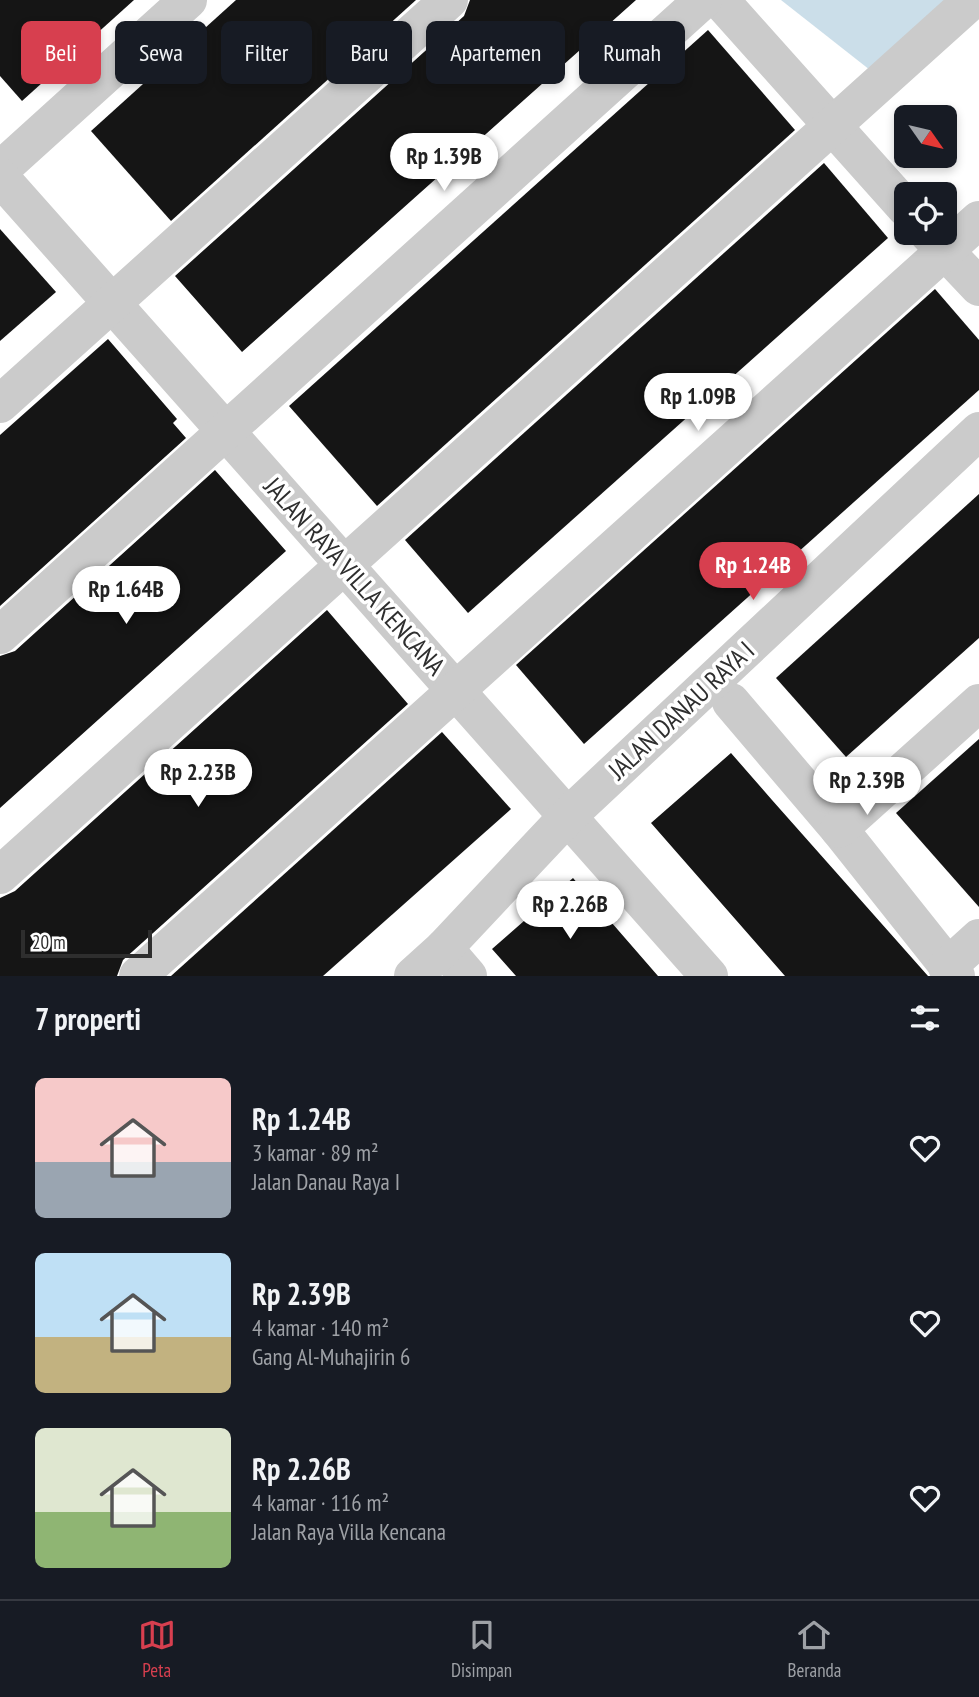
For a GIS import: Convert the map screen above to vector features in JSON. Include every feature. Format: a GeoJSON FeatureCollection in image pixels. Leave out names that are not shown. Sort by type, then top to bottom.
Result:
{"type":"FeatureCollection","features":[{"type":"Feature","properties":{"kind":"street"},"geometry":{"type":"LineString","coordinates":[[0,170],[188,0]]}},
{"type":"Feature","properties":{"kind":"street"},"geometry":{"type":"LineString","coordinates":[[0,404],[449,0]]}},
{"type":"Feature","properties":{"kind":"street"},"geometry":{"type":"LineString","coordinates":[[0,635],[703,0]]}},
{"type":"Feature","properties":{"kind":"street"},"geometry":{"type":"LineString","coordinates":[[720,0],[894,195]]}},
{"type":"Feature","properties":{"kind":"street"},"geometry":{"type":"LineString","coordinates":[[0,874],[972,0]]}},
{"type":"Feature","properties":{"kind":"street","name":"JALAN RAYA VILLA KENCANA"},"geometry":{"type":"LineString","coordinates":[[0,177],[709,976]]}},
{"type":"Feature","properties":{"kind":"street"},"geometry":{"type":"LineString","coordinates":[[957,232],[979,220]]}},
{"type":"Feature","properties":{"kind":"street"},"geometry":{"type":"LineString","coordinates":[[138,976],[456,690],[934,245]]}},
{"type":"Feature","properties":{"kind":"street"},"geometry":{"type":"LineString","coordinates":[[940,245],[979,287]]}},
{"type":"Feature","properties":{"kind":"street","name":"JALAN DANAU RAYA I"},"geometry":{"type":"LineString","coordinates":[[413,976],[456,962],[568,816],[979,431]]}},
{"type":"Feature","properties":{"kind":"street"},"geometry":{"type":"LineString","coordinates":[[731,702],[839,829],[951,972],[979,938]]}},
{"type":"Feature","properties":{"kind":"street"},"geometry":{"type":"LineString","coordinates":[[839,829],[979,703]]}},
{"type":"Feature","properties":{"kind":"water"},"geometry":{"type":"Polygon","coordinates":[[[781,0],[979,0],[870,70],[781,0]]]}},
{"type":"Feature","properties":{"kind":"building"},"geometry":{"type":"Polygon","coordinates":[[[0,0],[134,0],[101,30],[101,21],[21,21],[21,84],[41,84],[22,101],[0,76],[0,0]]]}},
{"type":"Feature","properties":{"kind":"building"},"geometry":{"type":"Polygon","coordinates":[[[236,0],[416,0],[393,21],[326,21],[326,81],[171,221],[91,131],[143,84],[207,84],[207,26],[236,0]]]}},
{"type":"Feature","properties":{"kind":"building"},"geometry":{"type":"Polygon","coordinates":[[[470,0],[636,0],[612,21],[579,21],[579,51],[565,63],[565,21],[458,21],[464,16],[470,0]]]}},
{"type":"Feature","properties":{"kind":"building"},"geometry":{"type":"Polygon","coordinates":[[[708,30],[795,130],[377,506],[289,406],[648,84],[685,84],[685,51],[708,30]]]}},
{"type":"Feature","properties":{"kind":"building"},"geometry":{"type":"Polygon","coordinates":[[[426,50],[426,84],[542,84],[242,352],[175,276],[388,84],[412,84],[412,63],[426,50]]]}},
{"type":"Feature","properties":{"kind":"building"},"geometry":{"type":"Polygon","coordinates":[[[824,163],[888,238],[468,613],[405,540],[824,163]]]}},
{"type":"Feature","properties":{"kind":"building"},"geometry":{"type":"Polygon","coordinates":[[[0,229],[56,292],[0,341],[0,229]]]}},
{"type":"Feature","properties":{"kind":"building"},"geometry":{"type":"Polygon","coordinates":[[[935,289],[979,340],[979,390],[584,744],[516,665],[935,289]]]}},
{"type":"Feature","properties":{"kind":"building"},"geometry":{"type":"Polygon","coordinates":[[[108,339],[177,419],[173,423],[186,438],[0,606],[0,435],[108,339]]]}},
{"type":"Feature","properties":{"kind":"building"},"geometry":{"type":"Polygon","coordinates":[[[215,470],[286,551],[0,808],[0,656],[15,651],[215,470]]]}},
{"type":"Feature","properties":{"kind":"building"},"geometry":{"type":"Polygon","coordinates":[[[979,494],[979,638],[846,757],[776,678],[979,494]]]}},
{"type":"Feature","properties":{"kind":"building"},"geometry":{"type":"Polygon","coordinates":[[[327,610],[408,704],[123,960],[117,976],[0,976],[0,898],[15,891],[327,610]]]}},
{"type":"Feature","properties":{"kind":"building"},"geometry":{"type":"Polygon","coordinates":[[[442,732],[511,809],[323,976],[171,976],[442,732]]]}},
{"type":"Feature","properties":{"kind":"building"},"geometry":{"type":"Polygon","coordinates":[[[979,739],[979,907],[896,813],[979,739]]]}},
{"type":"Feature","properties":{"kind":"building"},"geometry":{"type":"Polygon","coordinates":[[[731,753],[928,976],[785,976],[651,823],[731,753]]]}},
{"type":"Feature","properties":{"kind":"building"},"geometry":{"type":"Polygon","coordinates":[[[573,878],[658,976],[516,976],[492,949],[573,878]]]}}]}
